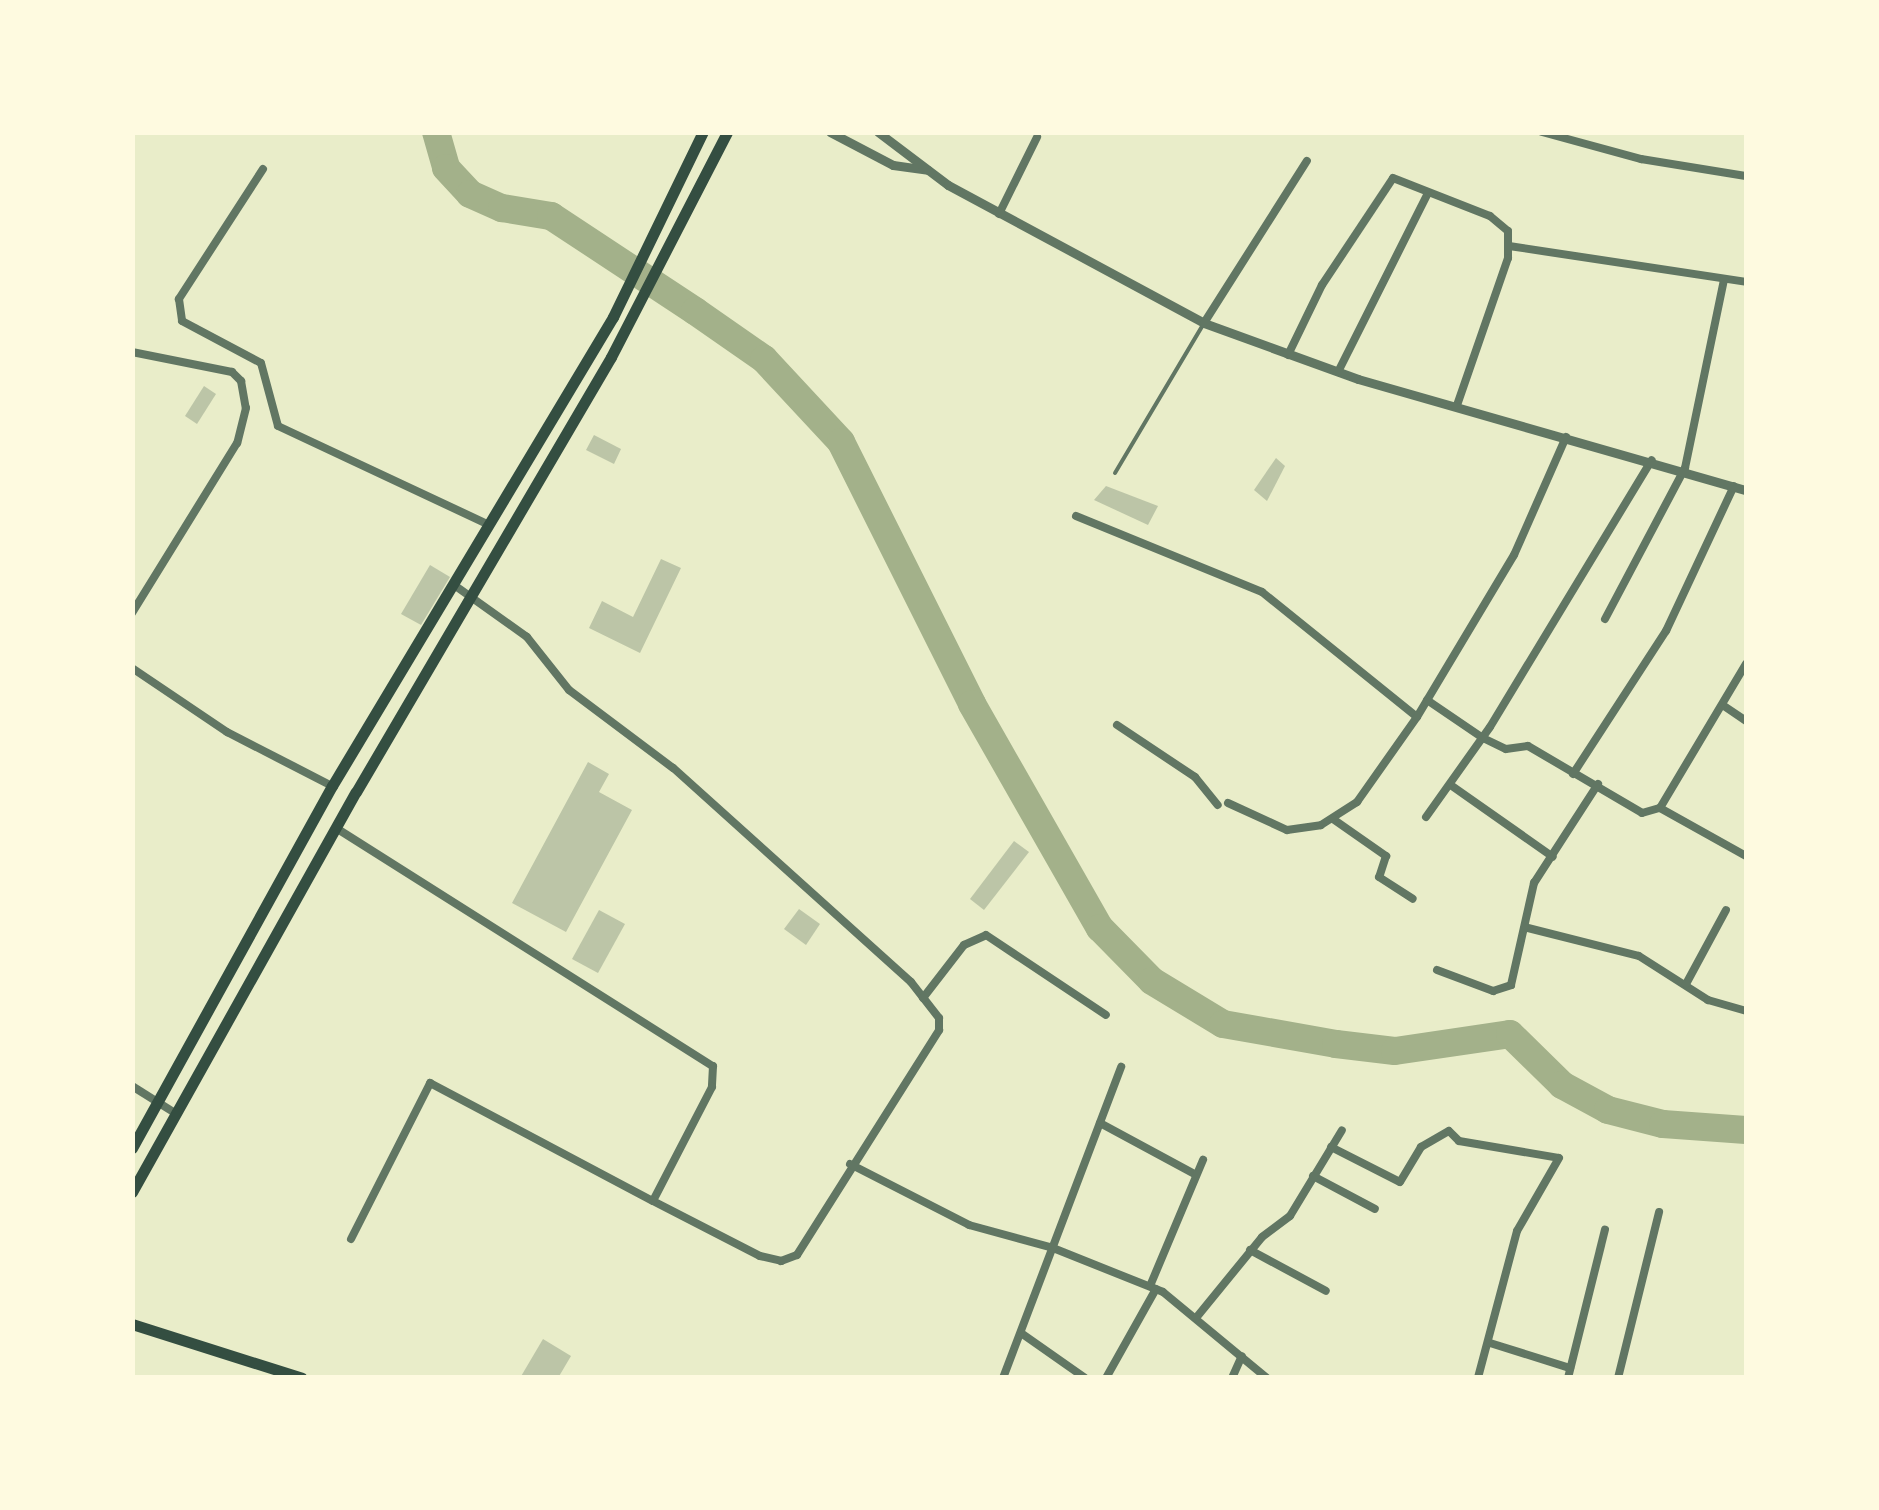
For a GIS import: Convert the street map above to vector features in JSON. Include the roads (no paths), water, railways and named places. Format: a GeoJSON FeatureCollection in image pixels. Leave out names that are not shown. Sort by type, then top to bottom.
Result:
{"type":"FeatureCollection","features":[{"type":"Feature","properties":{"kind":"main road"},"geometry":{"type":"LineString","coordinates":[[132,1148],[332,786],[613,316],[673,202],[703,132]]}},
{"type":"Feature","properties":{"kind":"main road"},"geometry":{"type":"LineString","coordinates":[[132,1192],[336,828],[474,598],[628,327],[692,211],[727,132]]}},
{"type":"Feature","properties":{"kind":"main road"},"geometry":{"type":"LineString","coordinates":[[134,1324],[301,1377]]}},
{"type":"Feature","properties":{"kind":"street"},"geometry":{"type":"LineString","coordinates":[[830,132],[893,164],[930,171]]}},
{"type":"Feature","properties":{"kind":"street"},"geometry":{"type":"LineString","coordinates":[[878,132],[930,171],[999,214],[1204,324],[1338,372],[1685,468],[1746,490]]}},
{"type":"Feature","properties":{"kind":"street"},"geometry":{"type":"LineString","coordinates":[[1542,132],[1641,159],[1746,176]]}},
{"type":"Feature","properties":{"kind":"street"},"geometry":{"type":"LineString","coordinates":[[999,214],[1037,137]]}},
{"type":"Feature","properties":{"kind":"street"},"geometry":{"type":"LineString","coordinates":[[1204,324],[1307,161]]}},
{"type":"Feature","properties":{"kind":"street"},"geometry":{"type":"LineString","coordinates":[[264,169],[180,299],[182,321],[261,363],[278,426],[489,525]]}},
{"type":"Feature","properties":{"kind":"street"},"geometry":{"type":"LineString","coordinates":[[1288,356],[1386,182],[1393,178],[1500,222],[1510,246],[1456,406]]}},
{"type":"Feature","properties":{"kind":"street"},"geometry":{"type":"LineString","coordinates":[[1338,372],[1428,192]]}},
{"type":"Feature","properties":{"kind":"street"},"geometry":{"type":"LineString","coordinates":[[1510,246],[1746,282]]}},
{"type":"Feature","properties":{"kind":"street"},"geometry":{"type":"LineString","coordinates":[[1604,619],[1685,468],[1724,279]]}},
{"type":"Feature","properties":{"kind":"street"},"geometry":{"type":"LineString","coordinates":[[132,352],[232,372],[242,381],[246,408],[238,444],[132,613]]}},
{"type":"Feature","properties":{"kind":"street"},"geometry":{"type":"LineString","coordinates":[[1117,725],[1195,778],[1223,804],[1280,829],[1333,819],[1357,802],[1428,700],[1521,542],[1566,436]]}},
{"type":"Feature","properties":{"kind":"street"},"geometry":{"type":"LineString","coordinates":[[1426,817],[1452,786],[1652,460]]}},
{"type":"Feature","properties":{"kind":"street"},"geometry":{"type":"LineString","coordinates":[[1573,774],[1666,631],[1734,486]]}},
{"type":"Feature","properties":{"kind":"street"},"geometry":{"type":"LineString","coordinates":[[1076,516],[1262,592],[1417,717]]}},
{"type":"Feature","properties":{"kind":"street"},"geometry":{"type":"LineString","coordinates":[[351,1240],[430,1084],[760,1256],[788,1260],[801,1249],[850,1164],[939,1030],[939,1018],[923,998],[673,768],[569,690],[527,638],[454,584]]}},
{"type":"Feature","properties":{"kind":"street"},"geometry":{"type":"LineString","coordinates":[[1428,700],[1482,738],[1506,749],[1528,746],[1642,813],[1660,808],[1746,664]]}},
{"type":"Feature","properties":{"kind":"street"},"geometry":{"type":"LineString","coordinates":[[132,668],[226,732],[332,786]]}},
{"type":"Feature","properties":{"kind":"street"},"geometry":{"type":"LineString","coordinates":[[1724,706],[1746,720]]}},
{"type":"Feature","properties":{"kind":"street"},"geometry":{"type":"LineString","coordinates":[[1436,970],[1484,989],[1509,988],[1528,928],[1534,882],[1598,784]]}},
{"type":"Feature","properties":{"kind":"street"},"geometry":{"type":"LineString","coordinates":[[1452,786],[1553,857]]}},
{"type":"Feature","properties":{"kind":"street"},"geometry":{"type":"LineString","coordinates":[[1660,808],[1746,856]]}},
{"type":"Feature","properties":{"kind":"street"},"geometry":{"type":"LineString","coordinates":[[1333,819],[1386,856],[1379,877],[1412,899]]}},
{"type":"Feature","properties":{"kind":"street"},"geometry":{"type":"LineString","coordinates":[[336,828],[713,1066],[712,1086],[653,1202]]}},
{"type":"Feature","properties":{"kind":"street"},"geometry":{"type":"LineString","coordinates":[[1686,984],[1726,910]]}},
{"type":"Feature","properties":{"kind":"street"},"geometry":{"type":"LineString","coordinates":[[1528,928],[1639,956],[1712,1002],[1746,1011]]}},
{"type":"Feature","properties":{"kind":"street"},"geometry":{"type":"LineString","coordinates":[[923,998],[964,945],[986,936],[1106,1015]]}},
{"type":"Feature","properties":{"kind":"street"},"geometry":{"type":"LineString","coordinates":[[1003,1378],[1121,1066]]}},
{"type":"Feature","properties":{"kind":"street"},"geometry":{"type":"LineString","coordinates":[[132,1086],[175,1113]]}},
{"type":"Feature","properties":{"kind":"street"},"geometry":{"type":"LineString","coordinates":[[1100,1123],[1196,1175]]}},
{"type":"Feature","properties":{"kind":"street"},"geometry":{"type":"LineString","coordinates":[[1196,1318],[1250,1250],[1290,1216],[1342,1130]]}},
{"type":"Feature","properties":{"kind":"street"},"geometry":{"type":"LineString","coordinates":[[1331,1147],[1400,1182],[1421,1147],[1449,1131],[1459,1141],[1559,1158],[1558,1168],[1518,1231],[1478,1378]]}},
{"type":"Feature","properties":{"kind":"street"},"geometry":{"type":"LineString","coordinates":[[1106,1378],[1153,1288],[1202,1160]]}},
{"type":"Feature","properties":{"kind":"street"},"geometry":{"type":"LineString","coordinates":[[850,1164],[968,1225],[1053,1248],[1153,1288],[1268,1378]]}},
{"type":"Feature","properties":{"kind":"street"},"geometry":{"type":"LineString","coordinates":[[1314,1176],[1375,1209]]}},
{"type":"Feature","properties":{"kind":"street"},"geometry":{"type":"LineString","coordinates":[[1618,1378],[1659,1212]]}},
{"type":"Feature","properties":{"kind":"street"},"geometry":{"type":"LineString","coordinates":[[1490,1343],[1569,1373],[1605,1230]]}},
{"type":"Feature","properties":{"kind":"street"},"geometry":{"type":"LineString","coordinates":[[1250,1250],[1326,1291]]}},
{"type":"Feature","properties":{"kind":"street"},"geometry":{"type":"LineString","coordinates":[[1021,1333],[1085,1378]]}},
{"type":"Feature","properties":{"kind":"street"},"geometry":{"type":"LineString","coordinates":[[1232,1378],[1242,1356]]}},
{"type":"Feature","properties":{"kind":"lane"},"geometry":{"type":"LineString","coordinates":[[1115,474],[1204,324]]}},
{"type":"Feature","properties":{"kind":"waterway"},"geometry":{"type":"LineString","coordinates":[[436,132],[446,168],[470,194],[502,208],[551,216],[695,311],[764,359],[841,442],[972,704],[1100,928],[1152,981],[1223,1024],[1336,1044],[1395,1051],[1510,1034],[1562,1085],[1608,1110],[1663,1124],[1746,1130]]}}]}
